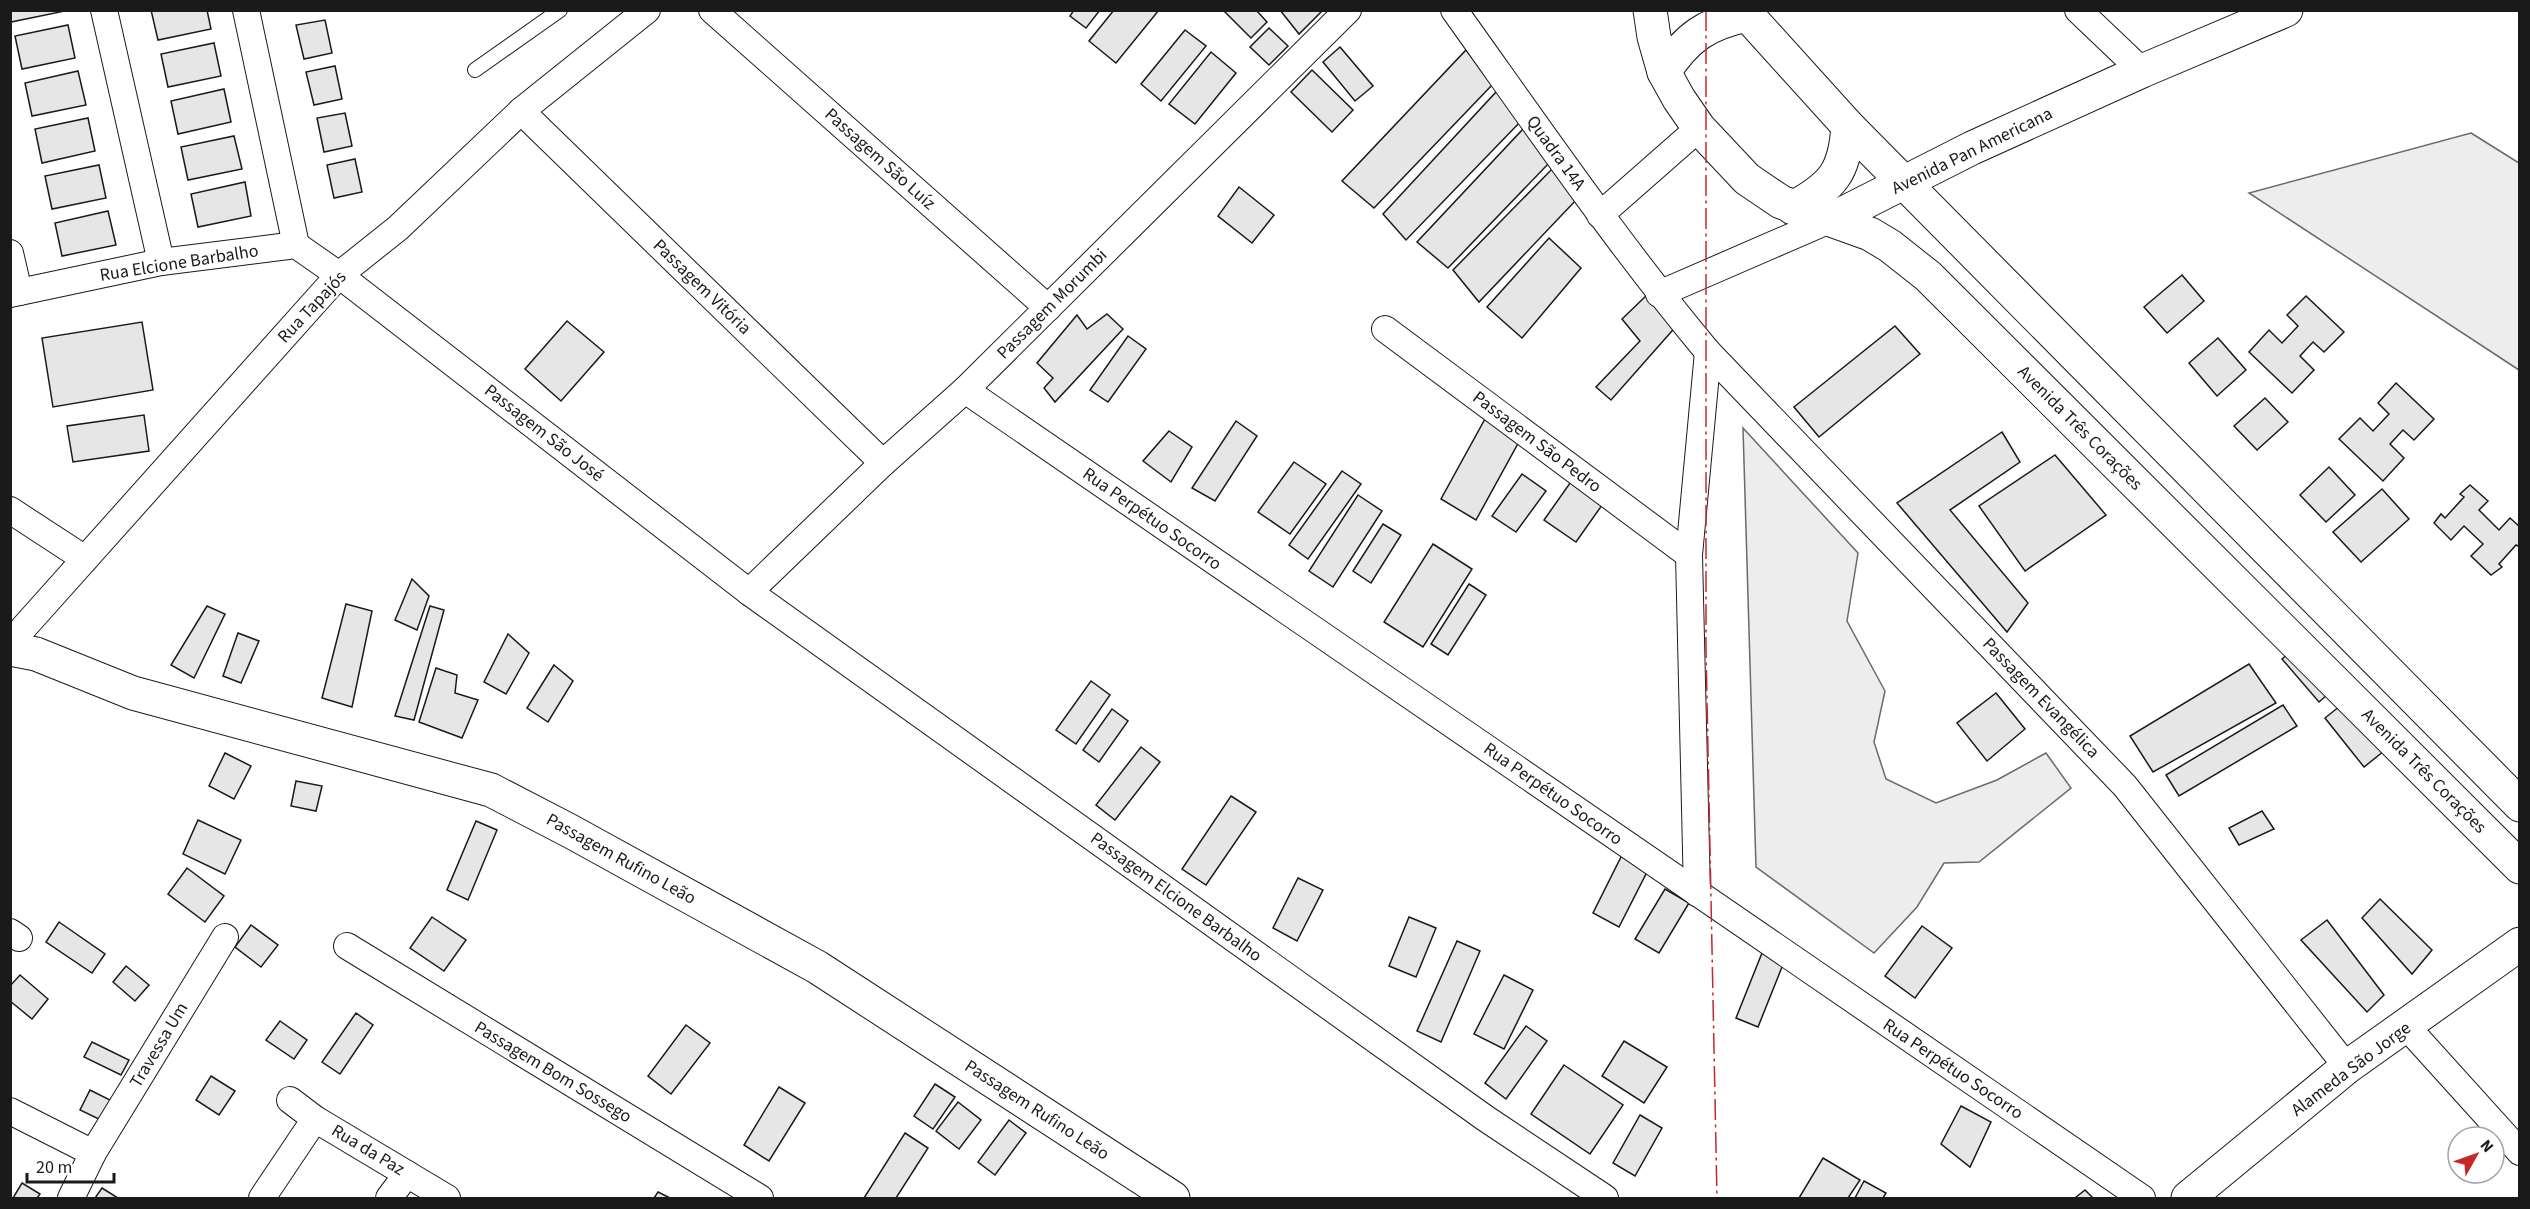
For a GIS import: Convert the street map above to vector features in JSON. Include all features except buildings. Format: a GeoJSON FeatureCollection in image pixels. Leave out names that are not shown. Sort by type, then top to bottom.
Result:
{"type":"FeatureCollection","features":[{"type":"Feature","properties":{"kind":"street"},"geometry":{"type":"LineString","coordinates":[[104,10],[161,262]]}},
{"type":"Feature","properties":{"kind":"street"},"geometry":{"type":"LineString","coordinates":[[246,10],[296,244],[339,275]]}},
{"type":"Feature","properties":{"kind":"street","name":"Rua Tapajós"},"geometry":{"type":"LineString","coordinates":[[11,644],[339,275],[398,228],[521,111],[647,10]]}},
{"type":"Feature","properties":{"kind":"street","name":"Passagem São Luíz"},"geometry":{"type":"LineString","coordinates":[[712,10],[1048,308]]}},
{"type":"Feature","properties":{"kind":"street","name":"Passagem Morumbi"},"geometry":{"type":"LineString","coordinates":[[749,592],[883,463],[964,390],[1348,10]]}},
{"type":"Feature","properties":{"kind":"street","name":"Quadra 14A"},"geometry":{"type":"LineString","coordinates":[[1454,10],[1659,294]]}},
{"type":"Feature","properties":{"kind":"street","name":"Avenida Três Corações"},"geometry":{"type":"LineString","coordinates":[[1650,10],[1654,36],[1664,72],[1699,128],[1747,178],[1793,208],[1832,219],[1869,234],[1890,246],[1928,276],[2520,867]]}},
{"type":"Feature","properties":{"kind":"street"},"geometry":{"type":"LineString","coordinates":[[2078,10],[2142,71]]}},
{"type":"Feature","properties":{"kind":"street","name":"Avenida Pan Americana"},"geometry":{"type":"LineString","coordinates":[[1659,294],[1832,219],[1905,184],[1972,148],[2142,71],[2286,10]]}},
{"type":"Feature","properties":{"kind":"street"},"geometry":{"type":"LineString","coordinates":[[1664,72],[1679,50],[1698,33],[1721,21],[1745,13],[1848,126],[2520,805]]}},
{"type":"Feature","properties":{"kind":"street","name":"Passagem Vitória"},"geometry":{"type":"LineString","coordinates":[[521,111],[883,463]]}},
{"type":"Feature","properties":{"kind":"street"},"geometry":{"type":"LineString","coordinates":[[1793,208],[1819,194],[1836,175],[1846,151],[1848,126]]}},
{"type":"Feature","properties":{"kind":"street"},"geometry":{"type":"LineString","coordinates":[[1600,215],[1699,128]]}},
{"type":"Feature","properties":{"kind":"street","name":"Rua Elcione Barbalho"},"geometry":{"type":"LineString","coordinates":[[14,293],[161,262],[296,244]]}},
{"type":"Feature","properties":{"kind":"street"},"geometry":{"type":"LineString","coordinates":[[10,253],[14,293]]}},
{"type":"Feature","properties":{"kind":"street","name":"Passagem São José"},"geometry":{"type":"LineString","coordinates":[[339,275],[749,592]]}},
{"type":"Feature","properties":{"kind":"street","name":"Passagem Evangélica"},"geometry":{"type":"LineString","coordinates":[[1659,294],[1708,352],[2125,786],[2347,1067]]}},
{"type":"Feature","properties":{"kind":"street","name":"Passagem São Pedro"},"geometry":{"type":"LineString","coordinates":[[1385,329],[1689,555]]}},
{"type":"Feature","properties":{"kind":"street"},"geometry":{"type":"LineString","coordinates":[[1697,893],[1689,555],[1708,352]]}},
{"type":"Feature","properties":{"kind":"street","name":"Rua Perpétuo Socorro"},"geometry":{"type":"LineString","coordinates":[[964,390],[2142,1198]]}},
{"type":"Feature","properties":{"kind":"street"},"geometry":{"type":"LineString","coordinates":[[10,510],[85,559]]}},
{"type":"Feature","properties":{"kind":"street","name":"Passagem Elcione Barbalho"},"geometry":{"type":"LineString","coordinates":[[749,592],[1475,1111],[1605,1198]]}},
{"type":"Feature","properties":{"kind":"street","name":"Passagem Rufino Leão"},"geometry":{"type":"LineString","coordinates":[[11,644],[133,693],[491,790],[817,967],[1173,1198]]}},
{"type":"Feature","properties":{"kind":"street","name":"Travessa Um"},"geometry":{"type":"LineString","coordinates":[[71,1198],[93,1153],[225,937]]}},
{"type":"Feature","properties":{"kind":"street","name":"Alameda São Jorge"},"geometry":{"type":"LineString","coordinates":[[2190,1198],[2347,1067],[2407,1027],[2520,944]]}},
{"type":"Feature","properties":{"kind":"street","name":"Passagem Bom Sossego"},"geometry":{"type":"LineString","coordinates":[[347,946],[760,1198]]}},
{"type":"Feature","properties":{"kind":"street"},"geometry":{"type":"LineString","coordinates":[[2407,1027],[2520,1152]]}},
{"type":"Feature","properties":{"kind":"street","name":"Rua da Paz"},"geometry":{"type":"LineString","coordinates":[[290,1100],[315,1119],[447,1198]]}},
{"type":"Feature","properties":{"kind":"street"},"geometry":{"type":"LineString","coordinates":[[10,1111],[93,1153]]}},
{"type":"Feature","properties":{"kind":"street"},"geometry":{"type":"LineString","coordinates":[[262,1198],[315,1119]]}},
{"type":"Feature","properties":{"kind":"street"},"geometry":{"type":"LineString","coordinates":[[389,1198],[407,1174]]}},
{"type":"Feature","properties":{"kind":"lane"},"geometry":{"type":"LineString","coordinates":[[475,70],[560,10]]}},
{"type":"Feature","properties":{"kind":"shaded area"},"geometry":{"type":"Polygon","coordinates":[[[2471,133],[2519,163],[2519,370],[2249,193],[2471,133]]]}},
{"type":"Feature","properties":{"kind":"shaded area"},"geometry":{"type":"Polygon","coordinates":[[[1743,428],[1858,553],[1847,621],[1885,691],[1874,742],[1886,779],[1936,803],[1997,780],[2046,753],[2071,788],[1979,862],[1944,863],[1917,907],[1874,953],[1756,867],[1743,428]]]}},
{"type":"Feature","properties":{"kind":"power"},"geometry":{"type":"LineString","coordinates":[[1706,10],[1706,650],[1717,1198]]}}]}
